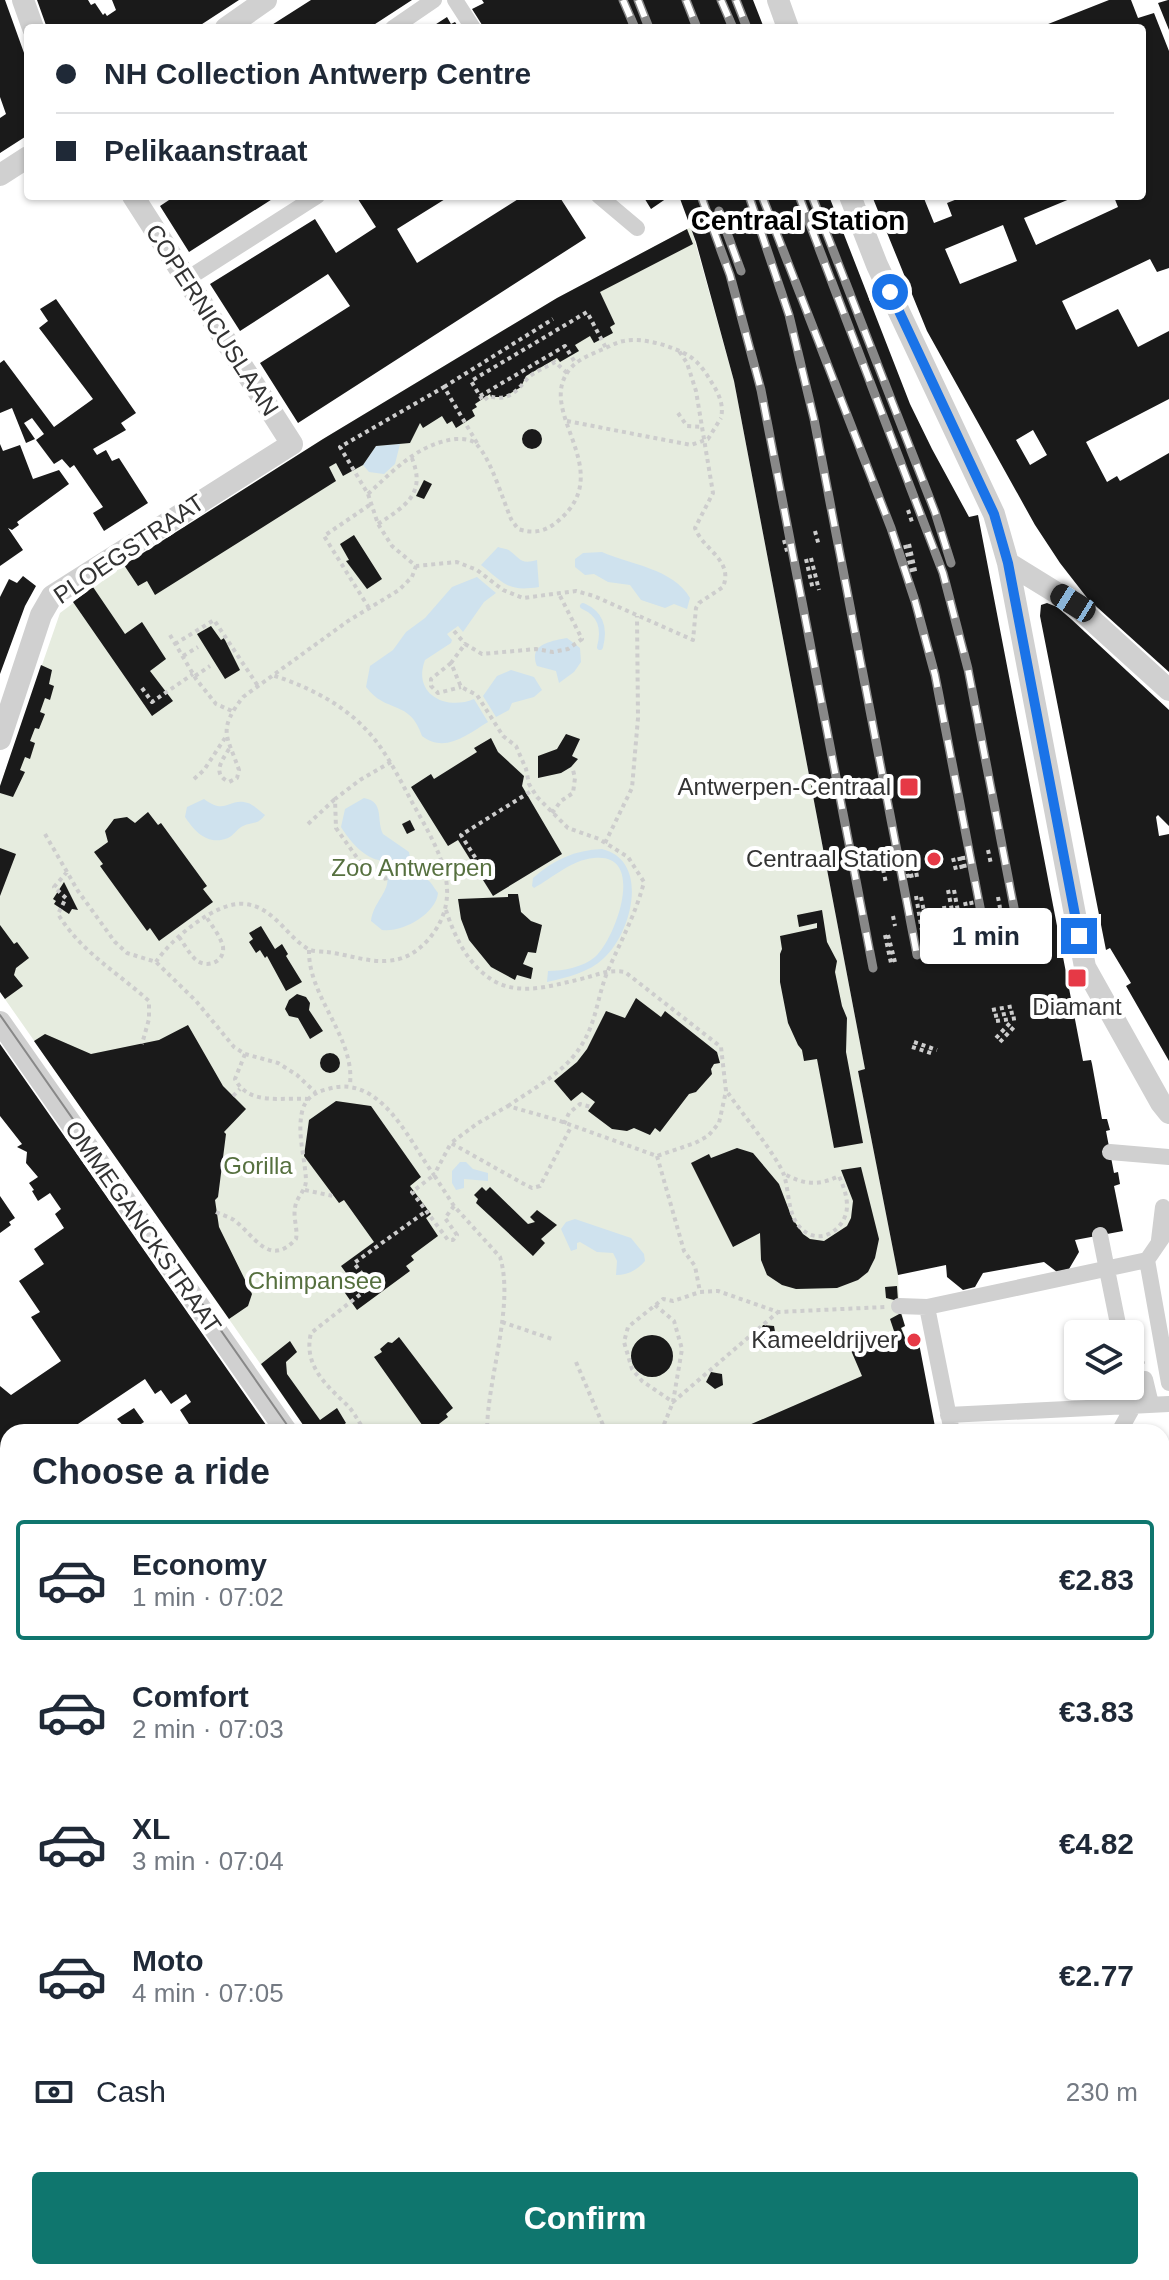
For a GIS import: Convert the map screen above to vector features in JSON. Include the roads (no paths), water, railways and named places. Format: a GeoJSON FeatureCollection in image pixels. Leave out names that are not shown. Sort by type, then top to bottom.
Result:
{"type":"FeatureCollection","features":[{"type":"Feature","properties":{"kind":"street"},"geometry":{"type":"LineString","coordinates":[[23,0],[32,24]]}},
{"type":"Feature","properties":{"kind":"street"},"geometry":{"type":"LineString","coordinates":[[232,24],[266,0]]}},
{"type":"Feature","properties":{"kind":"street"},"geometry":{"type":"LineString","coordinates":[[399,24],[434,0]]}},
{"type":"Feature","properties":{"kind":"street"},"geometry":{"type":"LineString","coordinates":[[455,0],[470,24]]}},
{"type":"Feature","properties":{"kind":"street"},"geometry":{"type":"LineString","coordinates":[[778,0],[787,24]]}},
{"type":"Feature","properties":{"kind":"street"},"geometry":{"type":"LineString","coordinates":[[0,175],[24,160]]}},
{"type":"Feature","properties":{"kind":"street","name":"COPERNICUSLAAN"},"geometry":{"type":"LineString","coordinates":[[138,200],[292,444]]}},
{"type":"Feature","properties":{"kind":"street"},"geometry":{"type":"LineString","coordinates":[[187,279],[311,200]]}},
{"type":"Feature","properties":{"kind":"street"},"geometry":{"type":"LineString","coordinates":[[604,200],[637,228]]}},
{"type":"Feature","properties":{"kind":"street"},"geometry":{"type":"LineString","coordinates":[[852,200],[877,265],[994,514],[1008,563],[1085,967],[1169,1113]]}},
{"type":"Feature","properties":{"kind":"street","name":"PLOEGSTRAAT"},"geometry":{"type":"LineString","coordinates":[[0,739],[41,615],[52,596],[292,444]]}},
{"type":"Feature","properties":{"kind":"street"},"geometry":{"type":"LineString","coordinates":[[1008,563],[1073,603],[1169,690]]}},
{"type":"Feature","properties":{"kind":"street","name":"OMMEGANCKSTRAAT"},"geometry":{"type":"LineString","coordinates":[[0,1022],[281,1424]]}},
{"type":"Feature","properties":{"kind":"street"},"geometry":{"type":"LineString","coordinates":[[1110,1152],[1169,1157]]}},
{"type":"Feature","properties":{"kind":"street"},"geometry":{"type":"LineString","coordinates":[[1163,1207],[1164,1235],[1147,1260],[1169,1383]]}},
{"type":"Feature","properties":{"kind":"street"},"geometry":{"type":"LineString","coordinates":[[1100,1235],[1117,1320]]}},
{"type":"Feature","properties":{"kind":"street"},"geometry":{"type":"LineString","coordinates":[[899,1306],[927,1307],[1147,1260]]}},
{"type":"Feature","properties":{"kind":"street"},"geometry":{"type":"LineString","coordinates":[[927,1307],[950,1424],[1169,1404]]}},
{"type":"Feature","properties":{"kind":"street"},"geometry":{"type":"LineString","coordinates":[[1141,1400],[1142,1405]]}},
{"type":"Feature","properties":{"kind":"street"},"geometry":{"type":"LineString","coordinates":[[1126,1424],[1142,1405]]}},
{"type":"Feature","properties":{"kind":"water"},"geometry":{"type":"Polygon","coordinates":[[[400,444],[395,464],[384,474],[369,472],[363,465],[376,446],[400,444]]]}},
{"type":"Feature","properties":{"kind":"water"},"geometry":{"type":"Polygon","coordinates":[[[498,547],[509,550],[524,561],[537,560],[539,587],[507,585],[481,565],[498,547]]]}},
{"type":"Feature","properties":{"kind":"water"},"geometry":{"type":"Polygon","coordinates":[[[602,552],[673,580],[690,598],[687,609],[674,604],[665,608],[641,600],[630,585],[608,582],[594,574],[585,575],[575,567],[575,559],[583,553],[602,552]]]}},
{"type":"Feature","properties":{"kind":"water"},"geometry":{"type":"Polygon","coordinates":[[[477,577],[496,593],[484,602],[463,632],[458,626],[447,634],[451,643],[425,660],[422,672],[423,682],[434,697],[453,703],[474,699],[488,722],[448,743],[431,741],[422,736],[417,724],[404,711],[382,701],[366,687],[370,666],[393,650],[406,632],[425,618],[452,587],[477,577]]]}},
{"type":"Feature","properties":{"kind":"water"},"geometry":{"type":"Polygon","coordinates":[[[567,638],[580,648],[581,662],[574,672],[559,683],[556,671],[537,666],[536,653],[542,645],[567,638]]]}},
{"type":"Feature","properties":{"kind":"water"},"geometry":{"type":"Polygon","coordinates":[[[511,670],[534,677],[542,690],[534,697],[512,703],[509,710],[496,717],[483,696],[497,676],[511,670]]]}},
{"type":"Feature","properties":{"kind":"water"},"geometry":{"type":"Polygon","coordinates":[[[364,798],[375,803],[383,834],[409,852],[413,875],[428,880],[438,893],[425,915],[399,928],[382,930],[371,921],[387,885],[385,869],[379,860],[357,848],[341,827],[345,809],[364,798]]]}},
{"type":"Feature","properties":{"kind":"water"},"geometry":{"type":"Polygon","coordinates":[[[204,799],[218,806],[248,803],[265,815],[257,822],[241,827],[228,838],[208,839],[185,817],[187,807],[204,799]]]}},
{"type":"Feature","properties":{"kind":"water"},"geometry":{"type":"Polygon","coordinates":[[[602,849],[617,856],[627,868],[631,882],[632,899],[622,933],[614,947],[598,963],[577,974],[547,982],[548,971],[585,963],[603,947],[618,916],[623,882],[619,868],[610,860],[594,858],[570,865],[534,888],[533,878],[565,857],[602,849]]]}},
{"type":"Feature","properties":{"kind":"water"},"geometry":{"type":"Polygon","coordinates":[[[460,1162],[488,1173],[488,1181],[464,1179],[464,1188],[456,1190],[452,1183],[452,1171],[460,1162]]]}},
{"type":"Feature","properties":{"kind":"water"},"geometry":{"type":"Polygon","coordinates":[[[575,1219],[631,1238],[644,1254],[645,1261],[632,1271],[616,1275],[617,1261],[613,1253],[597,1252],[580,1242],[577,1249],[571,1251],[561,1229],[566,1222],[575,1219]]]}},
{"type":"Feature","properties":{"kind":"waterway"},"geometry":{"type":"LineString","coordinates":[[583,606],[598,617],[602,634],[600,647]]}},
{"type":"Feature","properties":{"kind":"tram line"},"geometry":{"type":"LineString","coordinates":[[0,1015],[286,1424]]}},
{"type":"Feature","properties":{"kind":"railway"},"geometry":{"type":"LineString","coordinates":[[623,0],[633,24]]}},
{"type":"Feature","properties":{"kind":"railway"},"geometry":{"type":"LineString","coordinates":[[638,0],[647,24]]}},
{"type":"Feature","properties":{"kind":"railway"},"geometry":{"type":"LineString","coordinates":[[686,0],[695,24]]}},
{"type":"Feature","properties":{"kind":"railway"},"geometry":{"type":"LineString","coordinates":[[721,0],[731,24]]}},
{"type":"Feature","properties":{"kind":"railway"},"geometry":{"type":"LineString","coordinates":[[736,0],[745,24]]}},
{"type":"Feature","properties":{"kind":"railway"},"geometry":{"type":"LineString","coordinates":[[702,200],[730,275],[761,390],[873,968]]}},
{"type":"Feature","properties":{"kind":"railway"},"geometry":{"type":"LineString","coordinates":[[750,200],[789,315],[814,419],[917,955]]}},
{"type":"Feature","properties":{"kind":"railway"},"geometry":{"type":"LineString","coordinates":[[764,200],[891,528],[915,601],[935,675],[986,938]]}},
{"type":"Feature","properties":{"kind":"railway"},"geometry":{"type":"LineString","coordinates":[[801,200],[943,573],[968,669],[1021,944]]}},
{"type":"Feature","properties":{"kind":"railway"},"geometry":{"type":"LineString","coordinates":[[814,200],[935,512],[951,563]]}},
{"type":"Feature","properties":{"kind":"railway"},"geometry":{"type":"LineString","coordinates":[[719,211],[741,271]]}},
{"type":"Feature","properties":{"kind":"place","name":"Antwerpen-Centraal"},"geometry":{"type":"Point","coordinates":[909,787]}},
{"type":"Feature","properties":{"kind":"place","name":"Centraal Station"},"geometry":{"type":"Point","coordinates":[934,859]}},
{"type":"Feature","properties":{"kind":"place","name":"Diamant"},"geometry":{"type":"Point","coordinates":[1077,978]}},
{"type":"Feature","properties":{"kind":"place","name":"Kameeldrijver"},"geometry":{"type":"Point","coordinates":[914,1340]}},
{"type":"Feature","properties":{"kind":"district","name":"Centraal Station"},"geometry":{"type":"Point","coordinates":[798,220]}},
{"type":"Feature","properties":{"kind":"park label","name":"Zoo Antwerpen"},"geometry":{"type":"Point","coordinates":[412,868]}},
{"type":"Feature","properties":{"kind":"park label","name":"Gorilla"},"geometry":{"type":"Point","coordinates":[258,1166]}},
{"type":"Feature","properties":{"kind":"park label","name":"Chimpansee"},"geometry":{"type":"Point","coordinates":[315,1281]}}]}
